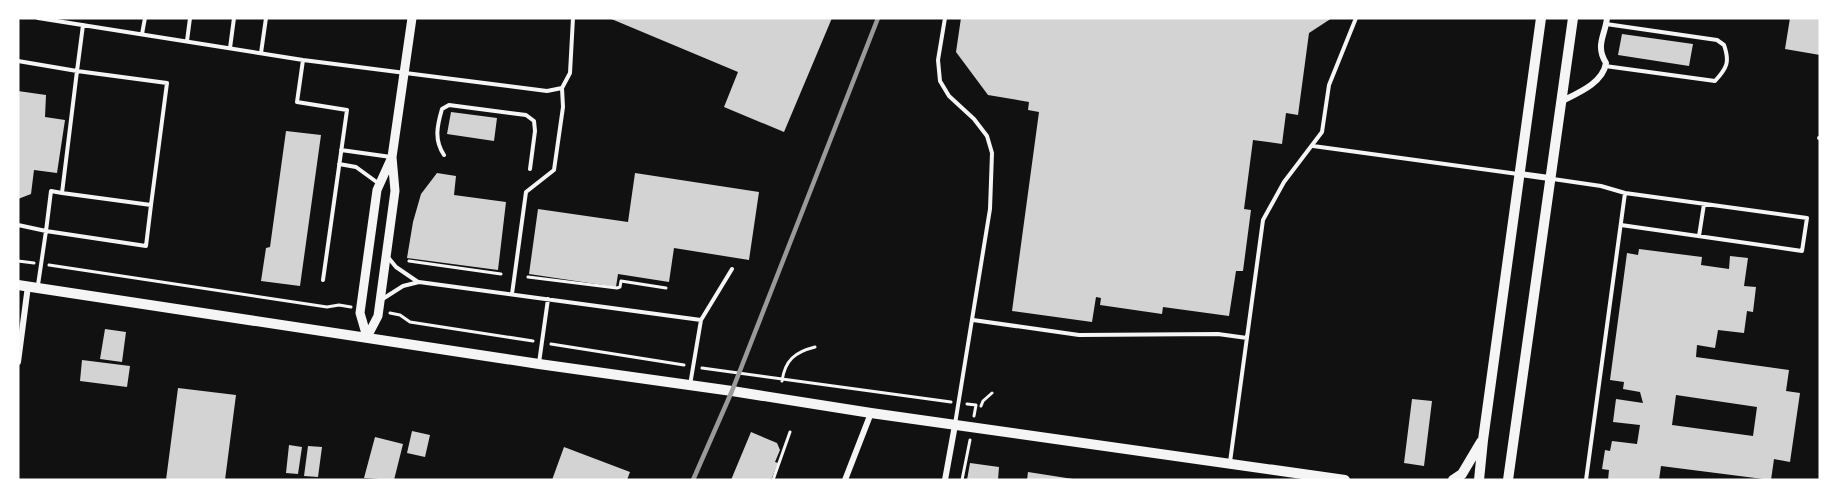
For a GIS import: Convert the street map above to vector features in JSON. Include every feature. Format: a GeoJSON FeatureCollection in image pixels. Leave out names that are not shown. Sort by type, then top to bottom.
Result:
{"type":"FeatureCollection","features":[{"type":"Feature","properties":{"kind":"main road"},"geometry":{"type":"LineString","coordinates":[[1479,480],[1541,18]]}},
{"type":"Feature","properties":{"kind":"main road"},"geometry":{"type":"LineString","coordinates":[[1508,480],[1573,18]]}},
{"type":"Feature","properties":{"kind":"main road"},"geometry":{"type":"LineString","coordinates":[[28,286],[538,364],[1345,480]]}},
{"type":"Feature","properties":{"kind":"main road"},"geometry":{"type":"LineString","coordinates":[[1453,480],[1462,474],[1483,440]]}},
{"type":"Feature","properties":{"kind":"street"},"geometry":{"type":"LineString","coordinates":[[367,337],[378,316],[387,255],[395,191],[392,157],[412,18]]}},
{"type":"Feature","properties":{"kind":"street"},"geometry":{"type":"LineString","coordinates":[[1561,101],[1584,90],[1604,71],[1605,66],[1600,54],[1607,21]]}},
{"type":"Feature","properties":{"kind":"street"},"geometry":{"type":"LineString","coordinates":[[367,337],[360,313],[377,190],[392,157]]}},
{"type":"Feature","properties":{"kind":"street"},"geometry":{"type":"LineString","coordinates":[[1520,174],[1549,178]]}},
{"type":"Feature","properties":{"kind":"street"},"geometry":{"type":"LineString","coordinates":[[18,362],[28,286]]}},
{"type":"Feature","properties":{"kind":"street"},"geometry":{"type":"LineString","coordinates":[[845,480],[871,413]]}},
{"type":"Feature","properties":{"kind":"street"},"geometry":{"type":"LineString","coordinates":[[945,480],[955,425]]}},
{"type":"Feature","properties":{"kind":"lane"},"geometry":{"type":"LineString","coordinates":[[38,18],[303,60],[547,91],[562,88]]}},
{"type":"Feature","properties":{"kind":"lane"},"geometry":{"type":"LineString","coordinates":[[142,34],[145,18]]}},
{"type":"Feature","properties":{"kind":"lane"},"geometry":{"type":"LineString","coordinates":[[187,41],[190,18]]}},
{"type":"Feature","properties":{"kind":"lane"},"geometry":{"type":"LineString","coordinates":[[230,48],[234,18]]}},
{"type":"Feature","properties":{"kind":"lane"},"geometry":{"type":"LineString","coordinates":[[261,53],[266,18]]}},
{"type":"Feature","properties":{"kind":"lane"},"geometry":{"type":"LineString","coordinates":[[512,294],[526,192],[554,170],[563,107],[562,88],[570,73],[573,18]]}},
{"type":"Feature","properties":{"kind":"lane"},"geometry":{"type":"LineString","coordinates":[[945,18],[938,60],[940,81],[949,96],[974,119],[987,136],[992,153],[990,209],[955,425]]}},
{"type":"Feature","properties":{"kind":"lane"},"geometry":{"type":"LineString","coordinates":[[1230,464],[1263,220],[1284,182],[1322,132],[1329,85],[1356,18]]}},
{"type":"Feature","properties":{"kind":"lane"},"geometry":{"type":"LineString","coordinates":[[1605,66],[1715,81],[1725,70],[1728,56],[1724,45],[1717,40],[1607,21]]}},
{"type":"Feature","properties":{"kind":"lane"},"geometry":{"type":"LineString","coordinates":[[62,193],[83,25]]}},
{"type":"Feature","properties":{"kind":"lane"},"geometry":{"type":"LineString","coordinates":[[303,60],[297,102],[347,110],[323,280]]}},
{"type":"Feature","properties":{"kind":"lane"},"geometry":{"type":"LineString","coordinates":[[18,61],[167,83],[146,246],[18,225]]}},
{"type":"Feature","properties":{"kind":"lane"},"geometry":{"type":"LineString","coordinates":[[444,155],[437,146],[437,136],[442,109],[449,105],[526,115],[534,121],[535,131],[530,169]]}},
{"type":"Feature","properties":{"kind":"lane"},"geometry":{"type":"LineString","coordinates":[[1313,146],[1520,174]]}},
{"type":"Feature","properties":{"kind":"lane"},"geometry":{"type":"LineString","coordinates":[[341,150],[392,157]]}},
{"type":"Feature","properties":{"kind":"lane"},"geometry":{"type":"LineString","coordinates":[[339,164],[356,167],[379,184]]}},
{"type":"Feature","properties":{"kind":"lane"},"geometry":{"type":"LineString","coordinates":[[1549,178],[1601,186],[1625,193],[1807,218],[1802,251],[1621,225]]}},
{"type":"Feature","properties":{"kind":"lane"},"geometry":{"type":"LineString","coordinates":[[28,286],[41,264],[51,191],[151,205]]}},
{"type":"Feature","properties":{"kind":"lane"},"geometry":{"type":"LineString","coordinates":[[1586,480],[1625,193]]}},
{"type":"Feature","properties":{"kind":"lane"},"geometry":{"type":"LineString","coordinates":[[1699,237],[1704,204]]}},
{"type":"Feature","properties":{"kind":"lane"},"geometry":{"type":"LineString","coordinates":[[387,255],[396,267],[418,282]]}},
{"type":"Feature","properties":{"kind":"lane"},"geometry":{"type":"LineString","coordinates":[[690,385],[701,320],[732,269]]}},
{"type":"Feature","properties":{"kind":"lane"},"geometry":{"type":"LineString","coordinates":[[380,301],[403,286],[418,282],[701,320]]}},
{"type":"Feature","properties":{"kind":"lane"},"geometry":{"type":"LineString","coordinates":[[538,364],[548,299]]}},
{"type":"Feature","properties":{"kind":"lane"},"geometry":{"type":"LineString","coordinates":[[973,320],[1079,335],[1218,334],[1247,338]]}},
{"type":"Feature","properties":{"kind":"path"},"geometry":{"type":"LineString","coordinates":[[18,261],[327,307],[339,305]]}},
{"type":"Feature","properties":{"kind":"path"},"geometry":{"type":"LineString","coordinates":[[409,261],[501,273]]}},
{"type":"Feature","properties":{"kind":"path"},"geometry":{"type":"LineString","coordinates":[[528,277],[617,288],[620,287],[621,281],[666,288]]}},
{"type":"Feature","properties":{"kind":"path"},"geometry":{"type":"LineString","coordinates":[[400,315],[411,322],[542,343],[782,381],[934,400]]}},
{"type":"Feature","properties":{"kind":"path"},"geometry":{"type":"LineString","coordinates":[[782,381],[789,359],[797,352],[815,347]]}},
{"type":"Feature","properties":{"kind":"path"},"geometry":{"type":"LineString","coordinates":[[981,406],[992,393]]}},
{"type":"Feature","properties":{"kind":"path"},"geometry":{"type":"LineString","coordinates":[[773,480],[790,432]]}},
{"type":"Feature","properties":{"kind":"path"},"geometry":{"type":"LineString","coordinates":[[962,480],[963,466],[967,462]]}},
{"type":"Feature","properties":{"kind":"building"},"geometry":{"type":"Polygon","coordinates":[[[609,18],[832,18],[784,132],[724,107],[738,72],[609,18]]]}},
{"type":"Feature","properties":{"kind":"building"},"geometry":{"type":"Polygon","coordinates":[[[961,18],[1332,18],[1309,33],[1298,115],[1286,113],[1282,144],[1253,140],[1244,209],[1251,210],[1243,271],[1236,271],[1229,316],[1163,307],[1162,314],[1100,305],[1101,298],[1096,297],[1092,322],[1012,311],[1039,112],[1028,110],[1029,102],[988,95],[956,52],[961,18]]]}},
{"type":"Feature","properties":{"kind":"building"},"geometry":{"type":"Polygon","coordinates":[[[1790,18],[1820,18],[1820,55],[1785,49],[1790,18]]]}},
{"type":"Feature","properties":{"kind":"building"},"geometry":{"type":"Polygon","coordinates":[[[1622,34],[1693,44],[1689,66],[1618,55],[1622,34]]]}},
{"type":"Feature","properties":{"kind":"building"},"geometry":{"type":"Polygon","coordinates":[[[18,91],[46,95],[45,117],[65,120],[57,173],[34,170],[31,194],[18,199],[18,91]]]}},
{"type":"Feature","properties":{"kind":"building"},"geometry":{"type":"Polygon","coordinates":[[[451,112],[497,118],[494,141],[447,134],[451,112]]]}},
{"type":"Feature","properties":{"kind":"building"},"geometry":{"type":"Polygon","coordinates":[[[286,131],[321,135],[300,286],[261,281],[266,248],[270,247],[286,131]]]}},
{"type":"Feature","properties":{"kind":"building"},"geometry":{"type":"Polygon","coordinates":[[[437,173],[456,176],[454,195],[506,202],[498,270],[407,258],[413,222],[421,194],[437,173]]]}},
{"type":"Feature","properties":{"kind":"building"},"geometry":{"type":"Polygon","coordinates":[[[635,173],[759,192],[749,260],[674,248],[669,282],[618,274],[616,287],[529,274],[538,209],[628,222],[635,173]]]}},
{"type":"Feature","properties":{"kind":"building"},"geometry":{"type":"Polygon","coordinates":[[[1639,249],[1702,257],[1701,265],[1729,269],[1730,256],[1748,258],[1744,286],[1756,287],[1753,312],[1747,311],[1744,333],[1718,330],[1715,348],[1697,345],[1696,357],[1789,370],[1786,391],[1800,393],[1790,462],[1774,459],[1771,480],[1661,466],[1659,480],[1608,480],[1609,470],[1602,469],[1605,450],[1610,451],[1612,441],[1637,444],[1640,425],[1613,422],[1616,399],[1643,403],[1640,392],[1623,389],[1624,382],[1610,380],[1627,253],[1638,255],[1639,249]],[[1676,395],[1672,425],[1753,436],[1757,407],[1676,395]]]}},
{"type":"Feature","properties":{"kind":"building"},"geometry":{"type":"Polygon","coordinates":[[[105,329],[126,332],[122,362],[100,359],[105,329]]]}},
{"type":"Feature","properties":{"kind":"building"},"geometry":{"type":"Polygon","coordinates":[[[82,360],[130,366],[127,387],[80,381],[82,360]]]}},
{"type":"Feature","properties":{"kind":"building"},"geometry":{"type":"Polygon","coordinates":[[[178,388],[236,395],[225,480],[166,480],[178,388]]]}},
{"type":"Feature","properties":{"kind":"building"},"geometry":{"type":"Polygon","coordinates":[[[1412,399],[1432,401],[1424,466],[1404,463],[1412,399]]]}},
{"type":"Feature","properties":{"kind":"building"},"geometry":{"type":"Polygon","coordinates":[[[412,431],[430,435],[425,457],[407,453],[412,431]]]}},
{"type":"Feature","properties":{"kind":"building"},"geometry":{"type":"Polygon","coordinates":[[[751,432],[777,443],[780,450],[775,462],[778,463],[771,480],[731,480],[751,432]]]}},
{"type":"Feature","properties":{"kind":"building"},"geometry":{"type":"Polygon","coordinates":[[[375,437],[403,444],[394,480],[364,478],[375,437]]]}},
{"type":"Feature","properties":{"kind":"building"},"geometry":{"type":"Polygon","coordinates":[[[289,445],[302,447],[298,474],[286,473],[289,445]]]}},
{"type":"Feature","properties":{"kind":"building"},"geometry":{"type":"Polygon","coordinates":[[[308,446],[322,447],[318,477],[304,476],[308,446]]]}},
{"type":"Feature","properties":{"kind":"building"},"geometry":{"type":"Polygon","coordinates":[[[564,447],[630,472],[627,480],[552,480],[564,447]]]}},
{"type":"Feature","properties":{"kind":"building"},"geometry":{"type":"Polygon","coordinates":[[[970,463],[999,467],[998,480],[967,480],[970,463]]]}},
{"type":"Feature","properties":{"kind":"building"},"geometry":{"type":"Polygon","coordinates":[[[1028,472],[1073,479],[1073,480],[1027,480],[1028,472]]]}},
{"type":"Feature","properties":{"kind":"railway"},"geometry":{"type":"LineString","coordinates":[[693,480],[732,391],[878,18]]}}]}
